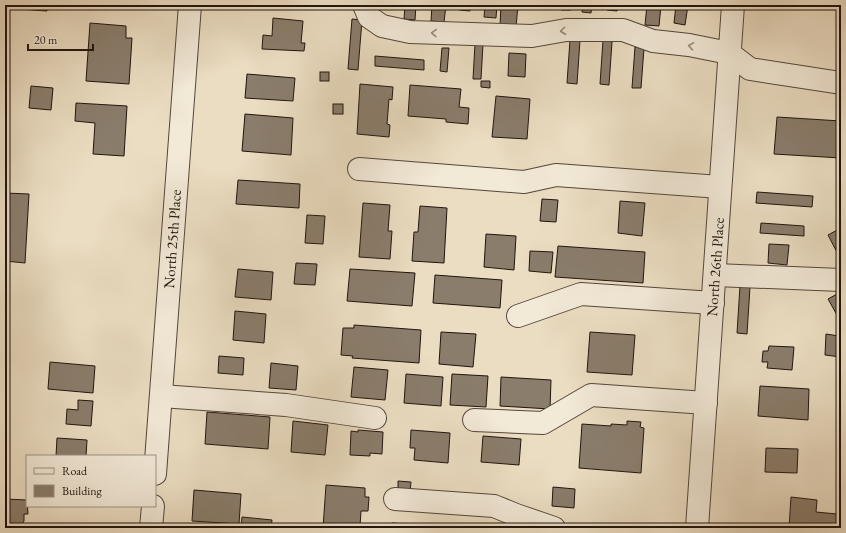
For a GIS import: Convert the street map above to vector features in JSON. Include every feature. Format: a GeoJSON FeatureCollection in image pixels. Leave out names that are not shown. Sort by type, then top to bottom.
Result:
{"type":"FeatureCollection","features":[{"type":"Feature","properties":{"kind":"street","name":"North 25th Place"},"geometry":{"type":"LineString","coordinates":[[156,461],[190,5]]}},
{"type":"Feature","properties":{"kind":"street"},"geometry":{"type":"LineString","coordinates":[[364,5],[369,17],[382,26],[410,32],[532,36],[566,30],[622,30],[653,41],[729,53],[750,69],[841,83]]}},
{"type":"Feature","properties":{"kind":"street","name":"North 26th Place"},"geometry":{"type":"LineString","coordinates":[[697,528],[733,5]]}},
{"type":"Feature","properties":{"kind":"street"},"geometry":{"type":"LineString","coordinates":[[359,169],[524,182],[556,175],[720,187]]}},
{"type":"Feature","properties":{"kind":"street"},"geometry":{"type":"LineString","coordinates":[[715,275],[841,280]]}},
{"type":"Feature","properties":{"kind":"street"},"geometry":{"type":"LineString","coordinates":[[518,316],[581,294],[713,303]]}},
{"type":"Feature","properties":{"kind":"street"},"geometry":{"type":"LineString","coordinates":[[474,420],[543,423],[591,395],[706,403]]}},
{"type":"Feature","properties":{"kind":"street"},"geometry":{"type":"LineString","coordinates":[[161,396],[286,405],[375,418]]}},
{"type":"Feature","properties":{"kind":"street"},"geometry":{"type":"LineString","coordinates":[[395,499],[494,506],[516,516],[554,528]]}},
{"type":"Feature","properties":{"kind":"street"},"geometry":{"type":"LineString","coordinates":[[151,528],[153,507]]}},
{"type":"Feature","properties":{"kind":"building"},"geometry":{"type":"Polygon","coordinates":[[[5,5],[47,5],[47,11],[5,8],[5,5]]]}},
{"type":"Feature","properties":{"kind":"building"},"geometry":{"type":"Polygon","coordinates":[[[405,5],[416,5],[415,20],[404,19],[405,5]]]}},
{"type":"Feature","properties":{"kind":"building"},"geometry":{"type":"Polygon","coordinates":[[[432,5],[446,5],[444,22],[431,21],[432,5]]]}},
{"type":"Feature","properties":{"kind":"building"},"geometry":{"type":"Polygon","coordinates":[[[460,5],[470,5],[470,11],[459,10],[460,5]]]}},
{"type":"Feature","properties":{"kind":"building"},"geometry":{"type":"Polygon","coordinates":[[[485,5],[497,5],[496,18],[484,17],[485,5]]]}},
{"type":"Feature","properties":{"kind":"building"},"geometry":{"type":"Polygon","coordinates":[[[501,5],[518,5],[516,27],[500,26],[501,5]]]}},
{"type":"Feature","properties":{"kind":"building"},"geometry":{"type":"Polygon","coordinates":[[[562,5],[572,5],[571,10],[561,10],[562,5]]]}},
{"type":"Feature","properties":{"kind":"building"},"geometry":{"type":"Polygon","coordinates":[[[583,5],[592,5],[591,13],[582,12],[583,5]]]}},
{"type":"Feature","properties":{"kind":"building"},"geometry":{"type":"Polygon","coordinates":[[[608,5],[618,5],[617,11],[607,10],[608,5]]]}},
{"type":"Feature","properties":{"kind":"building"},"geometry":{"type":"Polygon","coordinates":[[[647,5],[661,5],[659,26],[645,25],[647,5]]]}},
{"type":"Feature","properties":{"kind":"building"},"geometry":{"type":"Polygon","coordinates":[[[676,5],[688,5],[685,25],[674,23],[676,5]]]}},
{"type":"Feature","properties":{"kind":"building"},"geometry":{"type":"Polygon","coordinates":[[[273,18],[303,21],[301,43],[305,43],[304,51],[262,49],[263,35],[272,36],[273,18]]]}},
{"type":"Feature","properties":{"kind":"building"},"geometry":{"type":"Polygon","coordinates":[[[352,19],[362,20],[358,70],[348,69],[352,19]]]}},
{"type":"Feature","properties":{"kind":"building"},"geometry":{"type":"Polygon","coordinates":[[[90,23],[126,26],[126,38],[132,38],[129,84],[86,81],[90,23]]]}},
{"type":"Feature","properties":{"kind":"building"},"geometry":{"type":"Polygon","coordinates":[[[570,40],[580,40],[577,84],[567,83],[570,40]]]}},
{"type":"Feature","properties":{"kind":"building"},"geometry":{"type":"Polygon","coordinates":[[[603,40],[612,42],[609,85],[600,84],[603,40]]]}},
{"type":"Feature","properties":{"kind":"building"},"geometry":{"type":"Polygon","coordinates":[[[475,44],[483,44],[481,79],[473,79],[475,44]]]}},
{"type":"Feature","properties":{"kind":"building"},"geometry":{"type":"Polygon","coordinates":[[[635,47],[644,48],[641,88],[632,88],[635,47]]]}},
{"type":"Feature","properties":{"kind":"building"},"geometry":{"type":"Polygon","coordinates":[[[442,48],[449,48],[447,72],[440,71],[442,48]]]}},
{"type":"Feature","properties":{"kind":"building"},"geometry":{"type":"Polygon","coordinates":[[[509,53],[526,54],[525,77],[508,76],[509,53]]]}},
{"type":"Feature","properties":{"kind":"building"},"geometry":{"type":"Polygon","coordinates":[[[375,56],[424,60],[424,70],[375,66],[375,56]]]}},
{"type":"Feature","properties":{"kind":"building"},"geometry":{"type":"Polygon","coordinates":[[[320,72],[329,72],[329,81],[320,81],[320,72]]]}},
{"type":"Feature","properties":{"kind":"building"},"geometry":{"type":"Polygon","coordinates":[[[247,74],[295,78],[293,101],[245,98],[247,74]]]}},
{"type":"Feature","properties":{"kind":"building"},"geometry":{"type":"Polygon","coordinates":[[[481,81],[490,81],[490,88],[481,87],[481,81]]]}},
{"type":"Feature","properties":{"kind":"building"},"geometry":{"type":"Polygon","coordinates":[[[360,84],[393,87],[392,100],[389,99],[387,124],[390,125],[389,137],[357,134],[360,84]]]}},
{"type":"Feature","properties":{"kind":"building"},"geometry":{"type":"Polygon","coordinates":[[[410,85],[461,89],[459,107],[469,108],[468,124],[446,122],[446,119],[408,116],[410,85]]]}},
{"type":"Feature","properties":{"kind":"building"},"geometry":{"type":"Polygon","coordinates":[[[31,86],[53,88],[51,110],[29,108],[31,86]]]}},
{"type":"Feature","properties":{"kind":"building"},"geometry":{"type":"Polygon","coordinates":[[[496,96],[530,99],[527,139],[492,137],[496,96]]]}},
{"type":"Feature","properties":{"kind":"building"},"geometry":{"type":"Polygon","coordinates":[[[76,103],[127,106],[124,156],[93,154],[95,123],[75,121],[76,103]]]}},
{"type":"Feature","properties":{"kind":"building"},"geometry":{"type":"Polygon","coordinates":[[[333,104],[343,104],[343,114],[333,114],[333,104]]]}},
{"type":"Feature","properties":{"kind":"building"},"geometry":{"type":"Polygon","coordinates":[[[245,114],[293,118],[291,155],[242,151],[245,114]]]}},
{"type":"Feature","properties":{"kind":"building"},"geometry":{"type":"Polygon","coordinates":[[[777,117],[841,121],[841,158],[774,154],[777,117]]]}},
{"type":"Feature","properties":{"kind":"building"},"geometry":{"type":"Polygon","coordinates":[[[238,180],[300,184],[299,208],[236,204],[238,180]]]}},
{"type":"Feature","properties":{"kind":"building"},"geometry":{"type":"Polygon","coordinates":[[[757,192],[813,196],[812,207],[756,203],[757,192]]]}},
{"type":"Feature","properties":{"kind":"building"},"geometry":{"type":"Polygon","coordinates":[[[5,193],[29,194],[25,263],[5,261],[5,193]]]}},
{"type":"Feature","properties":{"kind":"building"},"geometry":{"type":"Polygon","coordinates":[[[542,199],[558,200],[556,222],[540,221],[542,199]]]}},
{"type":"Feature","properties":{"kind":"building"},"geometry":{"type":"Polygon","coordinates":[[[620,201],[645,203],[642,236],[618,233],[620,201]]]}},
{"type":"Feature","properties":{"kind":"building"},"geometry":{"type":"Polygon","coordinates":[[[363,203],[390,205],[388,231],[392,231],[390,259],[359,257],[363,203]]]}},
{"type":"Feature","properties":{"kind":"building"},"geometry":{"type":"Polygon","coordinates":[[[420,206],[447,208],[444,263],[412,261],[414,232],[418,232],[420,206]]]}},
{"type":"Feature","properties":{"kind":"building"},"geometry":{"type":"Polygon","coordinates":[[[307,215],[325,216],[323,244],[305,243],[307,215]]]}},
{"type":"Feature","properties":{"kind":"building"},"geometry":{"type":"Polygon","coordinates":[[[761,223],[804,226],[804,236],[760,233],[761,223]]]}},
{"type":"Feature","properties":{"kind":"building"},"geometry":{"type":"Polygon","coordinates":[[[841,228],[841,260],[828,235],[841,228]]]}},
{"type":"Feature","properties":{"kind":"building"},"geometry":{"type":"Polygon","coordinates":[[[486,234],[516,236],[514,270],[484,267],[486,234]]]}},
{"type":"Feature","properties":{"kind":"building"},"geometry":{"type":"Polygon","coordinates":[[[769,244],[789,245],[787,265],[768,263],[769,244]]]}},
{"type":"Feature","properties":{"kind":"building"},"geometry":{"type":"Polygon","coordinates":[[[558,246],[645,252],[643,283],[555,277],[558,246]]]}},
{"type":"Feature","properties":{"kind":"building"},"geometry":{"type":"Polygon","coordinates":[[[530,251],[553,252],[551,273],[529,271],[530,251]]]}},
{"type":"Feature","properties":{"kind":"building"},"geometry":{"type":"Polygon","coordinates":[[[296,263],[317,264],[315,285],[294,284],[296,263]]]}},
{"type":"Feature","properties":{"kind":"building"},"geometry":{"type":"Polygon","coordinates":[[[238,269],[273,272],[271,300],[235,297],[238,269]]]}},
{"type":"Feature","properties":{"kind":"building"},"geometry":{"type":"Polygon","coordinates":[[[350,269],[415,273],[412,306],[347,301],[350,269]]]}},
{"type":"Feature","properties":{"kind":"building"},"geometry":{"type":"Polygon","coordinates":[[[435,275],[502,280],[500,308],[433,303],[435,275]]]}},
{"type":"Feature","properties":{"kind":"building"},"geometry":{"type":"Polygon","coordinates":[[[740,286],[750,287],[747,334],[737,333],[740,286]]]}},
{"type":"Feature","properties":{"kind":"building"},"geometry":{"type":"Polygon","coordinates":[[[837,294],[841,301],[841,322],[828,299],[837,294]]]}},
{"type":"Feature","properties":{"kind":"building"},"geometry":{"type":"Polygon","coordinates":[[[235,311],[266,314],[264,343],[233,340],[235,311]]]}},
{"type":"Feature","properties":{"kind":"building"},"geometry":{"type":"Polygon","coordinates":[[[354,325],[421,330],[419,363],[352,358],[353,356],[341,355],[343,328],[354,328],[354,325]]]}},
{"type":"Feature","properties":{"kind":"building"},"geometry":{"type":"Polygon","coordinates":[[[441,332],[476,334],[473,367],[439,364],[441,332]]]}},
{"type":"Feature","properties":{"kind":"building"},"geometry":{"type":"Polygon","coordinates":[[[590,332],[635,335],[632,375],[587,372],[590,332]]]}},
{"type":"Feature","properties":{"kind":"building"},"geometry":{"type":"Polygon","coordinates":[[[826,334],[839,336],[838,341],[841,341],[841,357],[825,355],[826,334]]]}},
{"type":"Feature","properties":{"kind":"building"},"geometry":{"type":"Polygon","coordinates":[[[769,346],[794,347],[792,370],[767,368],[768,362],[762,362],[763,351],[768,351],[769,346]]]}},
{"type":"Feature","properties":{"kind":"building"},"geometry":{"type":"Polygon","coordinates":[[[219,356],[244,358],[243,375],[218,373],[219,356]]]}},
{"type":"Feature","properties":{"kind":"building"},"geometry":{"type":"Polygon","coordinates":[[[50,362],[95,366],[93,393],[48,389],[50,362]]]}},
{"type":"Feature","properties":{"kind":"building"},"geometry":{"type":"Polygon","coordinates":[[[271,363],[298,366],[296,390],[269,388],[271,363]]]}},
{"type":"Feature","properties":{"kind":"building"},"geometry":{"type":"Polygon","coordinates":[[[354,367],[388,370],[385,400],[351,397],[354,367]]]}},
{"type":"Feature","properties":{"kind":"building"},"geometry":{"type":"Polygon","coordinates":[[[406,374],[443,377],[441,406],[404,403],[406,374]]]}},
{"type":"Feature","properties":{"kind":"building"},"geometry":{"type":"Polygon","coordinates":[[[452,374],[488,376],[486,407],[450,405],[452,374]]]}},
{"type":"Feature","properties":{"kind":"building"},"geometry":{"type":"Polygon","coordinates":[[[501,377],[551,380],[550,409],[500,406],[501,377]]]}},
{"type":"Feature","properties":{"kind":"building"},"geometry":{"type":"Polygon","coordinates":[[[760,386],[809,389],[808,420],[758,416],[760,386]]]}},
{"type":"Feature","properties":{"kind":"building"},"geometry":{"type":"Polygon","coordinates":[[[78,400],[93,401],[91,426],[66,424],[67,409],[78,410],[78,400]]]}},
{"type":"Feature","properties":{"kind":"building"},"geometry":{"type":"Polygon","coordinates":[[[207,412],[270,417],[268,449],[205,444],[207,412]]]}},
{"type":"Feature","properties":{"kind":"building"},"geometry":{"type":"Polygon","coordinates":[[[293,421],[328,425],[325,455],[291,452],[293,421]]]}},
{"type":"Feature","properties":{"kind":"building"},"geometry":{"type":"Polygon","coordinates":[[[627,421],[641,422],[640,427],[644,428],[641,473],[579,468],[582,424],[611,426],[611,424],[627,425],[627,421]]]}},
{"type":"Feature","properties":{"kind":"building"},"geometry":{"type":"Polygon","coordinates":[[[358,430],[383,432],[382,454],[370,453],[370,456],[350,455],[351,431],[358,432],[358,430]]]}},
{"type":"Feature","properties":{"kind":"building"},"geometry":{"type":"Polygon","coordinates":[[[411,430],[450,433],[448,463],[414,460],[415,448],[410,448],[411,430]]]}},
{"type":"Feature","properties":{"kind":"building"},"geometry":{"type":"Polygon","coordinates":[[[483,436],[521,439],[519,465],[481,462],[483,436]]]}},
{"type":"Feature","properties":{"kind":"building"},"geometry":{"type":"Polygon","coordinates":[[[57,438],[87,440],[86,455],[56,455],[57,438]]]}},
{"type":"Feature","properties":{"kind":"building"},"geometry":{"type":"Polygon","coordinates":[[[766,448],[798,449],[797,473],[765,472],[766,448]]]}},
{"type":"Feature","properties":{"kind":"building"},"geometry":{"type":"Polygon","coordinates":[[[398,481],[411,482],[410,492],[398,491],[398,481]]]}},
{"type":"Feature","properties":{"kind":"building"},"geometry":{"type":"Polygon","coordinates":[[[326,485],[365,488],[365,497],[369,497],[368,511],[361,511],[360,526],[364,526],[363,528],[323,528],[326,485]]]}},
{"type":"Feature","properties":{"kind":"building"},"geometry":{"type":"Polygon","coordinates":[[[553,487],[575,489],[574,508],[552,506],[553,487]]]}},
{"type":"Feature","properties":{"kind":"building"},"geometry":{"type":"Polygon","coordinates":[[[194,490],[241,494],[239,524],[192,521],[194,490]]]}},
{"type":"Feature","properties":{"kind":"building"},"geometry":{"type":"Polygon","coordinates":[[[791,497],[817,500],[816,512],[837,514],[836,528],[789,528],[791,497]]]}},
{"type":"Feature","properties":{"kind":"building"},"geometry":{"type":"Polygon","coordinates":[[[5,499],[26,500],[28,514],[24,514],[24,521],[22,524],[5,523],[5,499]]]}},
{"type":"Feature","properties":{"kind":"building"},"geometry":{"type":"Polygon","coordinates":[[[242,517],[272,520],[271,528],[241,528],[242,517]]]}},
{"type":"Feature","properties":{"kind":"building"},"geometry":{"type":"Polygon","coordinates":[[[392,523],[417,525],[417,528],[392,528],[392,523]]]}}]}
